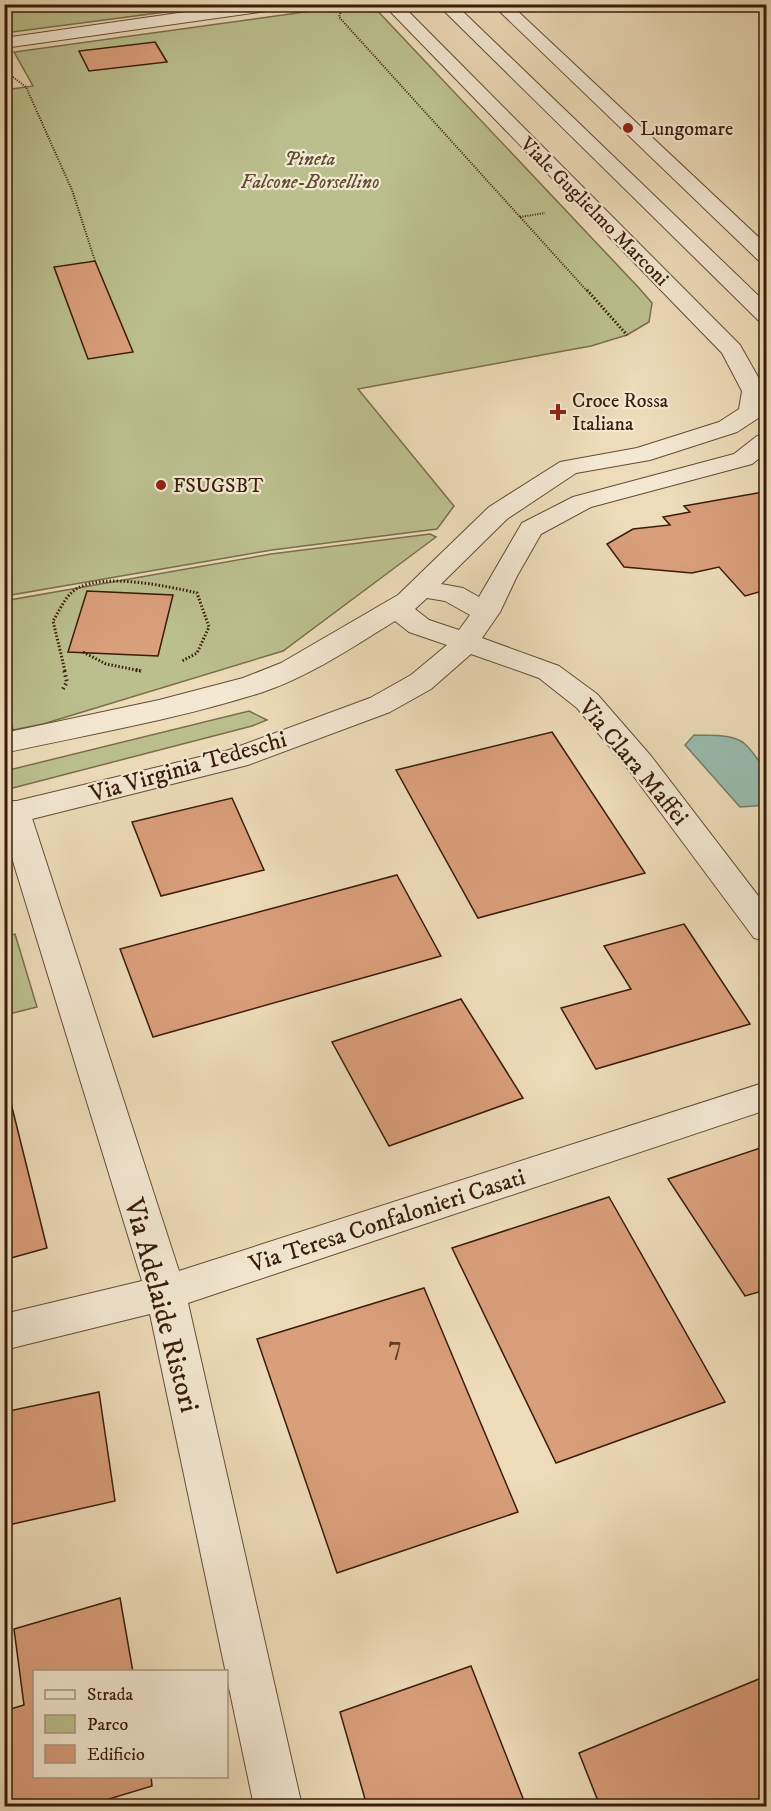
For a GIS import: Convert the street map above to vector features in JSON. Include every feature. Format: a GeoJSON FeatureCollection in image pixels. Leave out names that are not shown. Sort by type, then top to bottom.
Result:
{"type":"FeatureCollection","features":[{"type":"Feature","properties":{"kind":"street"},"geometry":{"type":"LineString","coordinates":[[4,43],[281,4]]}},
{"type":"Feature","properties":{"kind":"street","name":"Viale Guglielmo Marconi"},"geometry":{"type":"LineString","coordinates":[[391,4],[732,350],[754,391],[751,411],[728,427],[641,455],[569,467],[498,513],[423,589]]}},
{"type":"Feature","properties":{"kind":"street","name":"Viale Guglielmo Marconi"},"geometry":{"type":"LineString","coordinates":[[445,4],[764,317]]}},
{"type":"Feature","properties":{"kind":"street"},"geometry":{"type":"LineString","coordinates":[[500,4],[766,255]]}},
{"type":"Feature","properties":{"kind":"street","name":"Via Virginia Tedeschi"},"geometry":{"type":"LineString","coordinates":[[9,813],[237,758],[380,705],[421,682],[465,641],[486,612],[503,576],[531,529],[582,502],[743,459],[766,441]]}},
{"type":"Feature","properties":{"kind":"street"},"geometry":{"type":"LineString","coordinates":[[4,743],[159,710],[253,685],[338,644],[397,608],[423,589],[453,594],[486,612]]}},
{"type":"Feature","properties":{"kind":"street","name":"Via Clara Maffei"},"geometry":{"type":"LineString","coordinates":[[397,608],[419,626],[549,672],[587,701],[640,763],[766,929]]}},
{"type":"Feature","properties":{"kind":"street","name":"Via Adelaide Ristori"},"geometry":{"type":"LineString","coordinates":[[9,813],[166,1293],[278,1806]]}},
{"type":"Feature","properties":{"kind":"street","name":"Via Teresa Confalonieri Casati"},"geometry":{"type":"LineString","coordinates":[[4,1332],[166,1293],[766,1096]]}},
{"type":"Feature","properties":{"kind":"path"},"geometry":{"type":"LineString","coordinates":[[356,4],[341,11],[339,17],[627,335]]}},
{"type":"Feature","properties":{"kind":"path"},"geometry":{"type":"LineString","coordinates":[[8,73],[26,87],[72,190],[95,261]]}},
{"type":"Feature","properties":{"kind":"path"},"geometry":{"type":"LineString","coordinates":[[519,217],[555,212]]}},
{"type":"Feature","properties":{"kind":"path"},"geometry":{"type":"LineString","coordinates":[[32,737],[48,718],[67,682],[53,621],[68,598],[80,587],[102,583],[137,584],[173,586],[197,593],[209,627],[197,653],[179,662]]}},
{"type":"Feature","properties":{"kind":"path"},"geometry":{"type":"LineString","coordinates":[[83,652],[106,664],[139,671],[149,670]]}},
{"type":"Feature","properties":{"kind":"green space"},"geometry":{"type":"Polygon","coordinates":[[[5,4],[219,4],[219,5],[5,33],[5,4]]]}},
{"type":"Feature","properties":{"kind":"green space","name":"Pineta Falcone-Borsellino"},"geometry":{"type":"Polygon","coordinates":[[[355,5],[372,5],[639,288],[652,303],[649,322],[627,335],[591,346],[358,389],[454,506],[437,529],[272,550],[5,596],[5,90],[33,86],[14,52],[355,5]]]}},
{"type":"Feature","properties":{"kind":"green space"},"geometry":{"type":"Polygon","coordinates":[[[430,534],[436,537],[283,651],[43,724],[13,730],[5,692],[4,601],[271,554],[430,534]]]}},
{"type":"Feature","properties":{"kind":"green space"},"geometry":{"type":"Polygon","coordinates":[[[249,711],[267,720],[252,726],[5,790],[5,771],[249,711]]]}},
{"type":"Feature","properties":{"kind":"green space"},"geometry":{"type":"Polygon","coordinates":[[[15,934],[37,1007],[5,1015],[5,936],[15,934]]]}},
{"type":"Feature","properties":{"kind":"shaded area"},"geometry":{"type":"Polygon","coordinates":[[[694,735],[734,738],[745,744],[766,768],[766,805],[740,807],[685,745],[694,735]]]}},
{"type":"Feature","properties":{"kind":"building"},"geometry":{"type":"Polygon","coordinates":[[[155,42],[167,62],[89,71],[79,51],[155,42]]]}},
{"type":"Feature","properties":{"kind":"building"},"geometry":{"type":"Polygon","coordinates":[[[95,261],[133,352],[88,359],[54,267],[95,261]]]}},
{"type":"Feature","properties":{"kind":"building"},"geometry":{"type":"Polygon","coordinates":[[[763,492],[766,496],[766,590],[745,596],[719,567],[692,573],[624,567],[607,544],[633,529],[670,525],[663,517],[690,512],[684,506],[763,492]]]}},
{"type":"Feature","properties":{"kind":"building"},"geometry":{"type":"Polygon","coordinates":[[[87,591],[173,595],[158,656],[68,652],[87,591]]]}},
{"type":"Feature","properties":{"kind":"building"},"geometry":{"type":"Polygon","coordinates":[[[552,732],[645,873],[478,918],[396,770],[552,732]]]}},
{"type":"Feature","properties":{"kind":"building"},"geometry":{"type":"Polygon","coordinates":[[[232,798],[264,870],[161,896],[132,822],[232,798]]]}},
{"type":"Feature","properties":{"kind":"building"},"geometry":{"type":"Polygon","coordinates":[[[397,875],[441,956],[153,1037],[120,949],[397,875]]]}},
{"type":"Feature","properties":{"kind":"building"},"geometry":{"type":"Polygon","coordinates":[[[684,924],[750,1024],[596,1069],[561,1008],[631,989],[604,946],[684,924]]]}},
{"type":"Feature","properties":{"kind":"building"},"geometry":{"type":"Polygon","coordinates":[[[461,999],[523,1098],[389,1146],[332,1042],[461,999]]]}},
{"type":"Feature","properties":{"kind":"building"},"geometry":{"type":"Polygon","coordinates":[[[4,1075],[47,1248],[4,1260],[4,1075]]]}},
{"type":"Feature","properties":{"kind":"building"},"geometry":{"type":"Polygon","coordinates":[[[766,1146],[766,1290],[745,1296],[668,1179],[766,1146]]]}},
{"type":"Feature","properties":{"kind":"building"},"geometry":{"type":"Polygon","coordinates":[[[609,1197],[725,1402],[556,1463],[452,1248],[609,1197]]]}},
{"type":"Feature","properties":{"kind":"building"},"geometry":{"type":"Polygon","coordinates":[[[424,1288],[518,1512],[337,1573],[257,1339],[424,1288]]]}},
{"type":"Feature","properties":{"kind":"building"},"geometry":{"type":"Polygon","coordinates":[[[99,1392],[115,1501],[4,1526],[4,1412],[99,1392]]]}},
{"type":"Feature","properties":{"kind":"building"},"geometry":{"type":"Polygon","coordinates":[[[120,1598],[133,1670],[33,1670],[33,1778],[151,1778],[152,1786],[86,1806],[4,1806],[4,1711],[24,1705],[14,1629],[120,1598]]]}},
{"type":"Feature","properties":{"kind":"building"},"geometry":{"type":"Polygon","coordinates":[[[471,1666],[526,1806],[367,1806],[340,1712],[471,1666]]]}},
{"type":"Feature","properties":{"kind":"building"},"geometry":{"type":"Polygon","coordinates":[[[766,1676],[766,1806],[600,1806],[579,1753],[766,1676]]]}},
{"type":"Feature","properties":{"kind":"place","name":"Lungomare"},"geometry":{"type":"Point","coordinates":[628,128]}},
{"type":"Feature","properties":{"kind":"place","name":"Croce Rossa Italiana"},"geometry":{"type":"Point","coordinates":[558,412]}},
{"type":"Feature","properties":{"kind":"place","name":"FSUGSBT"},"geometry":{"type":"Point","coordinates":[161,485]}}]}
